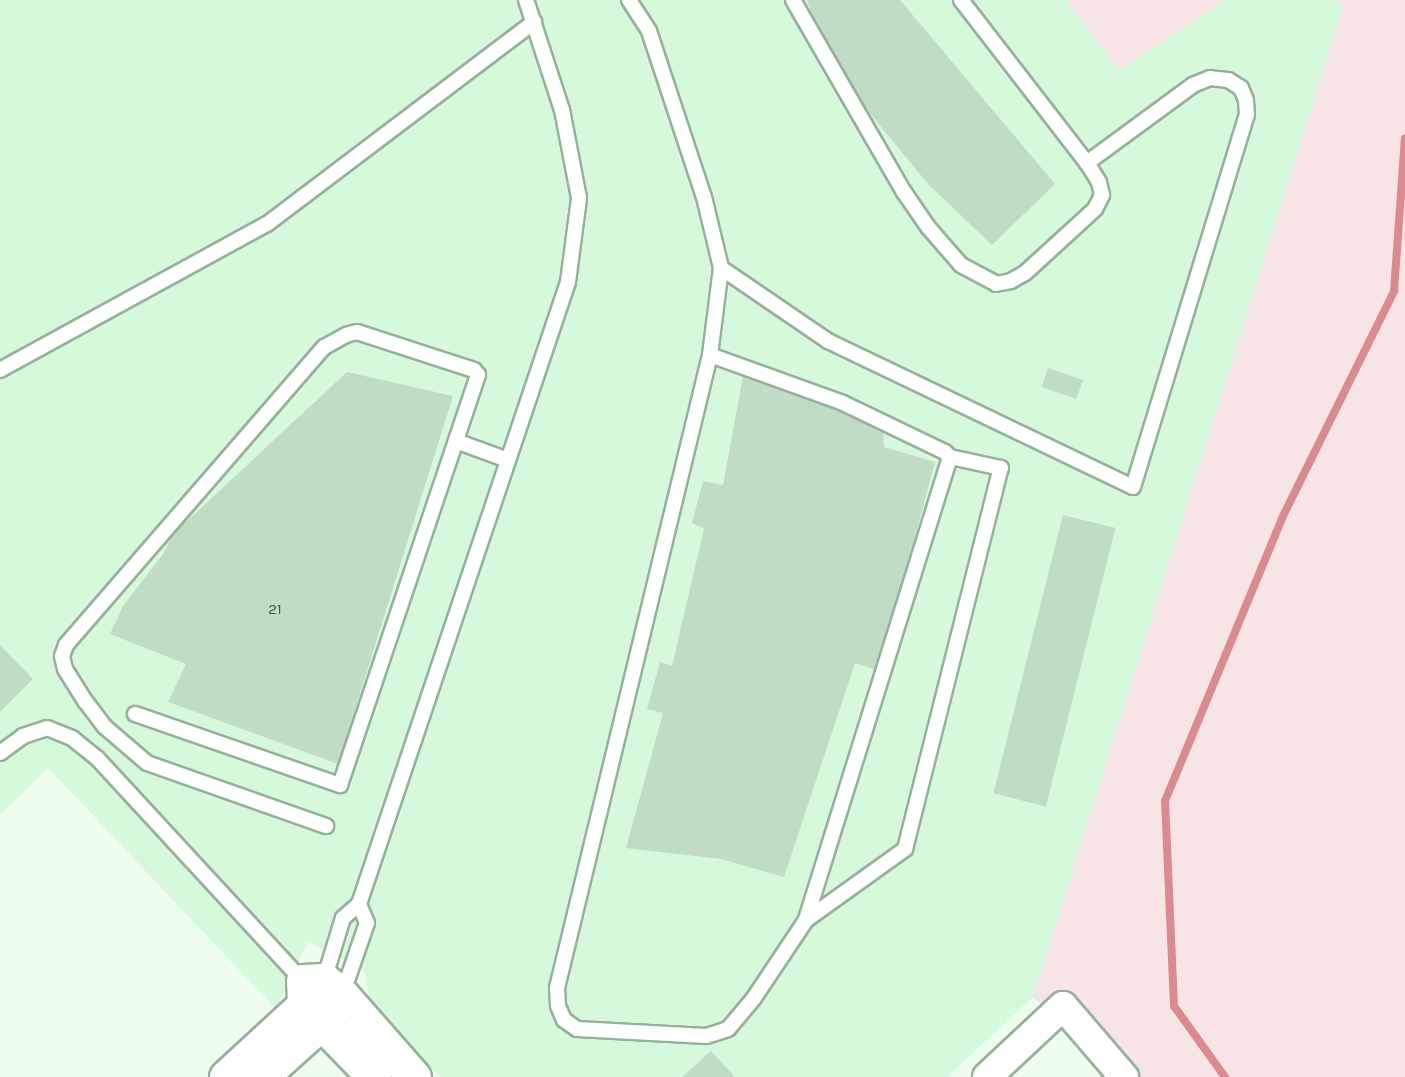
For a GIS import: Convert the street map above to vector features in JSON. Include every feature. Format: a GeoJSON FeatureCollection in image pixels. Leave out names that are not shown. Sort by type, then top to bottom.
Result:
{"type":"FeatureCollection","features":[{"type":"Feature","properties":{"kind":"main road"},"geometry":{"type":"LineString","coordinates":[[226,1077],[319,997]]}},
{"type":"Feature","properties":{"kind":"main road"},"geometry":{"type":"LineString","coordinates":[[261,1077],[319,997]]}},
{"type":"Feature","properties":{"kind":"main road"},"geometry":{"type":"LineString","coordinates":[[319,997],[374,1077]]}},
{"type":"Feature","properties":{"kind":"main road"},"geometry":{"type":"LineString","coordinates":[[319,997],[414,1077]]}},
{"type":"Feature","properties":{"kind":"street"},"geometry":{"type":"LineString","coordinates":[[987,1077],[1063,1006],[1124,1077]]}},
{"type":"Feature","properties":{"kind":"lane"},"geometry":{"type":"LineString","coordinates":[[319,997],[343,918],[359,904],[567,282],[579,198],[562,110],[526,0]]}},
{"type":"Feature","properties":{"kind":"lane"},"geometry":{"type":"LineString","coordinates":[[629,0],[650,31],[704,197],[721,268],[710,355],[557,988],[558,1006],[564,1020],[577,1029],[706,1036],[728,1029],[754,998],[806,920],[950,458]]}},
{"type":"Feature","properties":{"kind":"lane"},"geometry":{"type":"LineString","coordinates":[[794,0],[904,192],[928,227],[962,265],[981,278],[996,284],[1011,281],[1024,273],[1095,209],[1102,195],[1099,182],[1087,163],[961,0]]}},
{"type":"Feature","properties":{"kind":"lane"},"geometry":{"type":"LineString","coordinates":[[0,370],[267,224],[534,22]]}},
{"type":"Feature","properties":{"kind":"lane"},"geometry":{"type":"LineString","coordinates":[[721,268],[828,341],[1133,487],[1247,115],[1246,100],[1241,88],[1228,80],[1210,78],[1193,85],[1087,163]]}},
{"type":"Feature","properties":{"kind":"lane"},"geometry":{"type":"LineString","coordinates":[[135,714],[340,784],[478,375],[476,371],[357,332],[335,340],[324,347],[66,645],[62,656],[65,669],[105,727],[147,763],[326,826]]}},
{"type":"Feature","properties":{"kind":"lane"},"geometry":{"type":"LineString","coordinates":[[710,355],[843,403],[945,452],[950,458],[1001,468],[905,849],[806,920]]}},
{"type":"Feature","properties":{"kind":"lane"},"geometry":{"type":"LineString","coordinates":[[456,441],[508,460]]}},
{"type":"Feature","properties":{"kind":"lane"},"geometry":{"type":"LineString","coordinates":[[0,753],[23,736],[47,728],[72,738],[97,758],[319,997]]}},
{"type":"Feature","properties":{"kind":"lane"},"geometry":{"type":"LineString","coordinates":[[319,997],[367,923],[359,904]]}},
{"type":"Feature","properties":{"kind":"shaded area"},"geometry":{"type":"Polygon","coordinates":[[[0,0],[1066,0],[1119,70],[1226,0],[1334,0],[1343,7],[1033,997],[947,1077],[440,1077],[371,1006],[364,969],[308,942],[276,1009],[48,768],[0,815],[0,0]]]}},
{"type":"Feature","properties":{"kind":"shaded area"},"geometry":{"type":"Polygon","coordinates":[[[1066,0],[1226,0],[1119,70],[1066,0]]]}},
{"type":"Feature","properties":{"kind":"shaded area"},"geometry":{"type":"Polygon","coordinates":[[[1334,0],[1405,0],[1405,1077],[1112,1077],[1033,997],[1343,7],[1334,0]]]}},
{"type":"Feature","properties":{"kind":"building"},"geometry":{"type":"Polygon","coordinates":[[[807,0],[900,0],[1055,184],[992,245],[928,184],[872,116],[822,40],[807,0]]]}},
{"type":"Feature","properties":{"kind":"building"},"geometry":{"type":"Polygon","coordinates":[[[1048,368],[1083,380],[1076,399],[1041,387],[1048,368]]]}},
{"type":"Feature","properties":{"kind":"building"},"geometry":{"type":"Polygon","coordinates":[[[744,371],[855,415],[883,422],[884,447],[935,462],[879,671],[855,663],[784,877],[721,859],[626,848],[663,713],[647,709],[660,662],[672,666],[704,529],[692,523],[703,481],[723,485],[744,371]]]}},
{"type":"Feature","properties":{"kind":"building"},"geometry":{"type":"Polygon","coordinates":[[[347,372],[453,396],[338,764],[168,702],[186,664],[110,634],[123,606],[163,554],[173,534],[347,372]]]}},
{"type":"Feature","properties":{"kind":"building"},"geometry":{"type":"Polygon","coordinates":[[[1063,515],[1115,528],[1046,807],[994,793],[1063,515]]]}},
{"type":"Feature","properties":{"kind":"building"},"geometry":{"type":"Polygon","coordinates":[[[0,645],[33,679],[0,712],[0,645]]]}},
{"type":"Feature","properties":{"kind":"building"},"geometry":{"type":"Polygon","coordinates":[[[711,1051],[735,1077],[682,1077],[711,1051]]]}},
{"type":"Feature","properties":{"kind":"waterway"},"geometry":{"type":"LineString","coordinates":[[1225,1077],[1174,1006],[1165,801],[1283,516],[1394,291],[1405,138]]}}]}
